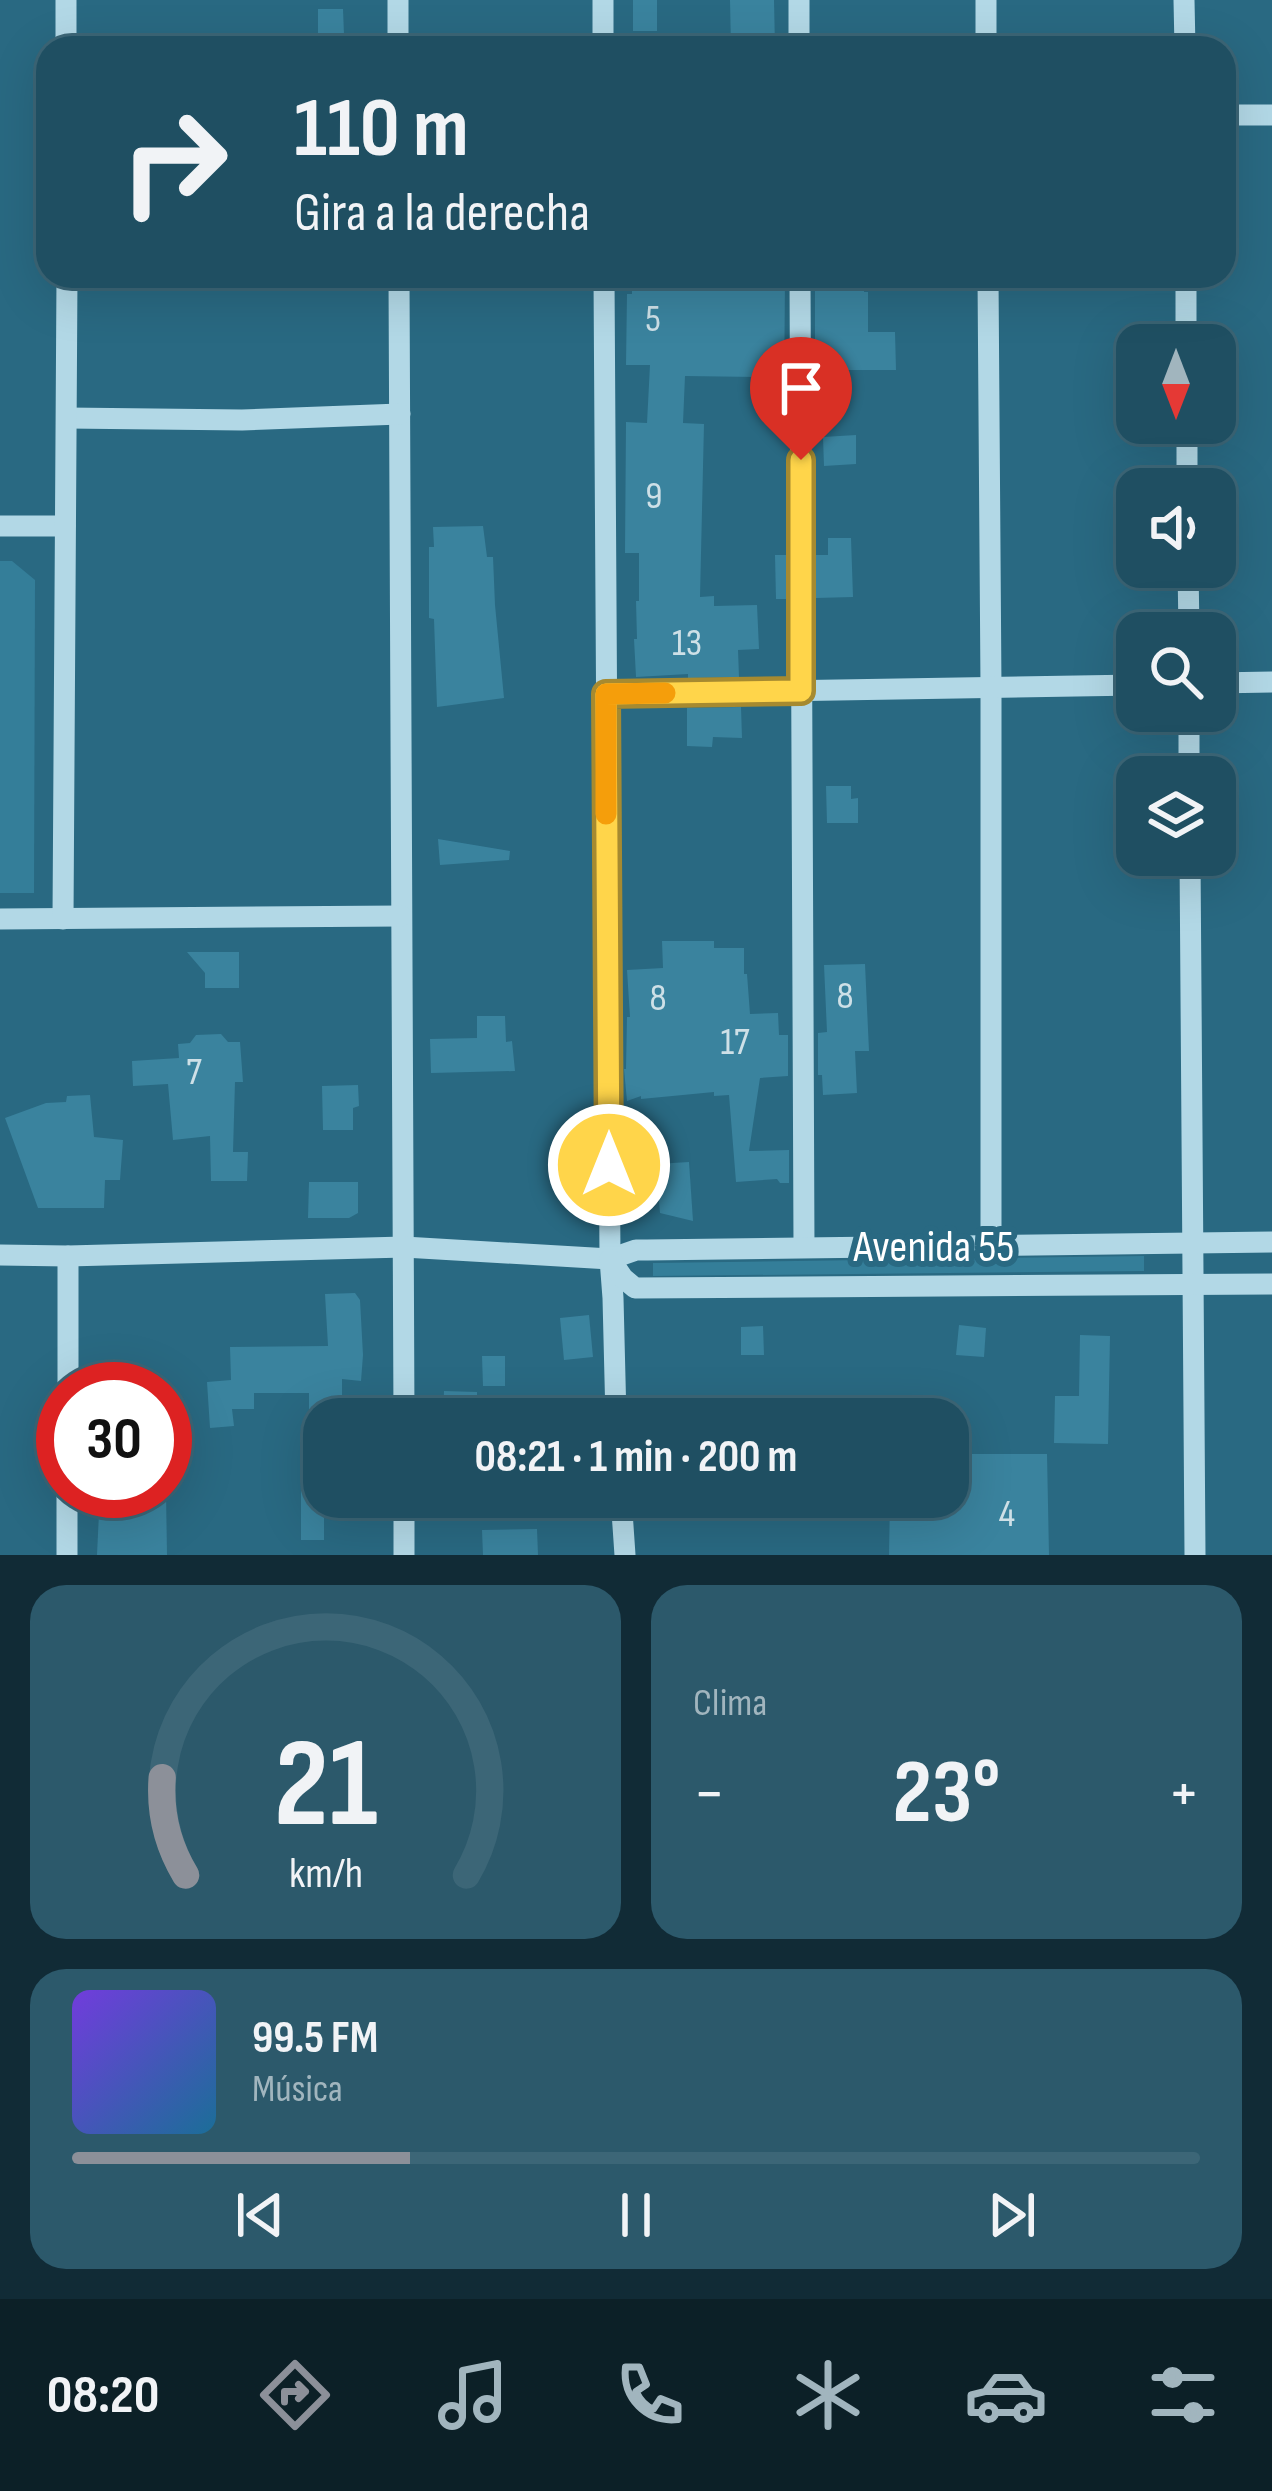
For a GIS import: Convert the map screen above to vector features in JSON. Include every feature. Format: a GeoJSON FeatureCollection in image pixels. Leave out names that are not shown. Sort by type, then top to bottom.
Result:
{"type":"FeatureCollection","features":[{"type":"Feature","properties":{"kind":"street"},"geometry":{"type":"LineString","coordinates":[[65,0],[66,36]]}},
{"type":"Feature","properties":{"kind":"street"},"geometry":{"type":"LineString","coordinates":[[398,0],[398,36]]}},
{"type":"Feature","properties":{"kind":"street"},"geometry":{"type":"LineString","coordinates":[[603,0],[603,36]]}},
{"type":"Feature","properties":{"kind":"street"},"geometry":{"type":"LineString","coordinates":[[799,0],[800,36]]}},
{"type":"Feature","properties":{"kind":"street"},"geometry":{"type":"LineString","coordinates":[[986,0],[986,36]]}},
{"type":"Feature","properties":{"kind":"street"},"geometry":{"type":"LineString","coordinates":[[1184,0],[1185,36]]}},
{"type":"Feature","properties":{"kind":"street"},"geometry":{"type":"LineString","coordinates":[[1236,115],[1272,115]]}},
{"type":"Feature","properties":{"kind":"street"},"geometry":{"type":"LineString","coordinates":[[63,919],[67,288]]}},
{"type":"Feature","properties":{"kind":"street"},"geometry":{"type":"LineString","coordinates":[[399,288],[404,1398]]}},
{"type":"Feature","properties":{"kind":"street"},"geometry":{"type":"LineString","coordinates":[[604,288],[610,1259],[615,1398]]}},
{"type":"Feature","properties":{"kind":"street"},"geometry":{"type":"LineString","coordinates":[[800,288],[805,1247]]}},
{"type":"Feature","properties":{"kind":"street"},"geometry":{"type":"LineString","coordinates":[[988,288],[991,1244]]}},
{"type":"Feature","properties":{"kind":"street"},"geometry":{"type":"LineString","coordinates":[[1186,288],[1186,324]]}},
{"type":"Feature","properties":{"kind":"street"},"geometry":{"type":"LineString","coordinates":[[67,418],[242,420],[400,413]]}},
{"type":"Feature","properties":{"kind":"street"},"geometry":{"type":"LineString","coordinates":[[0,526],[65,526]]}},
{"type":"Feature","properties":{"kind":"street"},"geometry":{"type":"LineString","coordinates":[[1236,683],[1272,682]]}},
{"type":"Feature","properties":{"kind":"street"},"geometry":{"type":"LineString","coordinates":[[606,694],[1116,685]]}},
{"type":"Feature","properties":{"kind":"street"},"geometry":{"type":"LineString","coordinates":[[1190,876],[1195,1555]]}},
{"type":"Feature","properties":{"kind":"street"},"geometry":{"type":"LineString","coordinates":[[0,920],[401,916]]}},
{"type":"Feature","properties":{"kind":"street","name":"Avenida 55"},"geometry":{"type":"LineString","coordinates":[[0,1255],[404,1247],[610,1259],[636,1250],[1272,1242]]}},
{"type":"Feature","properties":{"kind":"street"},"geometry":{"type":"LineString","coordinates":[[68,1256],[68,1362]]}},
{"type":"Feature","properties":{"kind":"street","name":"Avenida 55"},"geometry":{"type":"LineString","coordinates":[[610,1259],[635,1288],[1272,1284]]}},
{"type":"Feature","properties":{"kind":"street"},"geometry":{"type":"LineString","coordinates":[[68,1518],[68,1555]]}},
{"type":"Feature","properties":{"kind":"street"},"geometry":{"type":"LineString","coordinates":[[404,1518],[404,1555]]}},
{"type":"Feature","properties":{"kind":"street"},"geometry":{"type":"LineString","coordinates":[[623,1518],[626,1555]]}},
{"type":"Feature","properties":{"kind":"shaded area"},"geometry":{"type":"Polygon","coordinates":[[[0,561],[12,561],[35,580],[34,893],[0,893],[0,561]]]}},
{"type":"Feature","properties":{"kind":"shaded area"},"geometry":{"type":"Polygon","coordinates":[[[1144,1256],[1144,1271],[653,1276],[653,1263],[1144,1256]]]}},
{"type":"Feature","properties":{"kind":"building"},"geometry":{"type":"Polygon","coordinates":[[[633,0],[657,0],[657,31],[633,31],[633,0]]]}},
{"type":"Feature","properties":{"kind":"building"},"geometry":{"type":"Polygon","coordinates":[[[730,0],[774,0],[775,36],[731,36],[730,0]]]}},
{"type":"Feature","properties":{"kind":"building"},"geometry":{"type":"Polygon","coordinates":[[[318,9],[343,9],[344,35],[318,35],[318,9]]]}},
{"type":"Feature","properties":{"kind":"building"},"geometry":{"type":"Polygon","coordinates":[[[632,288],[785,288],[784,402],[757,403],[757,377],[685,376],[683,423],[704,424],[700,597],[714,596],[714,606],[757,605],[759,649],[738,650],[739,677],[636,677],[639,553],[625,553],[626,422],[647,423],[650,365],[626,365],[627,294],[632,294],[632,288]]]}},
{"type":"Feature","properties":{"kind":"building"},"geometry":{"type":"Polygon","coordinates":[[[815,288],[864,288],[868,292],[868,332],[895,332],[896,370],[815,370],[815,288]]]}},
{"type":"Feature","properties":{"kind":"building"},"geometry":{"type":"Polygon","coordinates":[[[856,435],[856,464],[824,466],[823,437],[856,435]]]}},
{"type":"Feature","properties":{"kind":"building"},"geometry":{"type":"Polygon","coordinates":[[[483,526],[487,557],[493,557],[504,698],[437,707],[434,619],[429,618],[433,527],[483,526]]]}},
{"type":"Feature","properties":{"kind":"building"},"geometry":{"type":"Polygon","coordinates":[[[828,538],[851,538],[853,597],[816,598],[816,555],[828,555],[828,538]]]}},
{"type":"Feature","properties":{"kind":"building"},"geometry":{"type":"Polygon","coordinates":[[[775,555],[786,555],[786,599],[776,599],[775,555]]]}},
{"type":"Feature","properties":{"kind":"building"},"geometry":{"type":"Polygon","coordinates":[[[741,707],[742,738],[713,737],[712,747],[687,746],[687,708],[741,707]]]}},
{"type":"Feature","properties":{"kind":"building"},"geometry":{"type":"Polygon","coordinates":[[[826,786],[851,786],[851,799],[858,798],[858,823],[827,823],[826,786]]]}},
{"type":"Feature","properties":{"kind":"building"},"geometry":{"type":"Polygon","coordinates":[[[438,839],[510,851],[509,860],[440,865],[438,839]]]}},
{"type":"Feature","properties":{"kind":"building"},"geometry":{"type":"Polygon","coordinates":[[[662,941],[714,941],[714,948],[744,948],[750,1014],[778,1013],[779,1035],[788,1035],[788,1076],[760,1078],[749,1151],[789,1150],[789,1183],[777,1179],[736,1182],[729,1095],[641,1096],[627,1101],[627,970],[663,968],[662,941]]]}},
{"type":"Feature","properties":{"kind":"building"},"geometry":{"type":"Polygon","coordinates":[[[187,952],[239,952],[239,988],[205,988],[205,973],[187,952]]]}},
{"type":"Feature","properties":{"kind":"building"},"geometry":{"type":"Polygon","coordinates":[[[865,964],[869,1051],[855,1051],[857,1093],[823,1095],[818,1033],[827,1032],[824,965],[865,964]]]}},
{"type":"Feature","properties":{"kind":"building"},"geometry":{"type":"Polygon","coordinates":[[[477,1016],[505,1016],[506,1042],[512,1041],[515,1071],[431,1073],[430,1039],[477,1038],[477,1016]]]}},
{"type":"Feature","properties":{"kind":"building"},"geometry":{"type":"Polygon","coordinates":[[[221,1034],[228,1042],[240,1042],[243,1082],[235,1082],[233,1152],[248,1152],[247,1181],[211,1181],[210,1136],[173,1140],[168,1084],[133,1086],[132,1061],[179,1058],[178,1044],[190,1043],[196,1035],[221,1034]]]}},
{"type":"Feature","properties":{"kind":"building"},"geometry":{"type":"Polygon","coordinates":[[[358,1085],[353,1130],[323,1130],[322,1086],[358,1085]]]}},
{"type":"Feature","properties":{"kind":"building"},"geometry":{"type":"Polygon","coordinates":[[[90,1095],[94,1137],[123,1140],[120,1180],[105,1180],[104,1208],[38,1208],[5,1118],[46,1103],[66,1102],[67,1096],[90,1095]]]}},
{"type":"Feature","properties":{"kind":"building"},"geometry":{"type":"Polygon","coordinates":[[[689,1162],[693,1221],[660,1213],[656,1164],[689,1162]]]}},
{"type":"Feature","properties":{"kind":"building"},"geometry":{"type":"Polygon","coordinates":[[[309,1182],[358,1182],[358,1213],[349,1218],[308,1218],[309,1182]]]}},
{"type":"Feature","properties":{"kind":"building"},"geometry":{"type":"Polygon","coordinates":[[[355,1293],[360,1300],[361,1381],[342,1379],[342,1398],[254,1393],[254,1409],[232,1409],[234,1426],[210,1428],[207,1382],[231,1380],[230,1347],[328,1346],[325,1294],[355,1293]]]}},
{"type":"Feature","properties":{"kind":"building"},"geometry":{"type":"Polygon","coordinates":[[[589,1315],[593,1357],[564,1360],[560,1318],[589,1315]]]}},
{"type":"Feature","properties":{"kind":"building"},"geometry":{"type":"Polygon","coordinates":[[[959,1325],[986,1328],[984,1357],[956,1355],[959,1325]]]}},
{"type":"Feature","properties":{"kind":"building"},"geometry":{"type":"Polygon","coordinates":[[[763,1326],[764,1355],[741,1355],[741,1327],[763,1326]]]}},
{"type":"Feature","properties":{"kind":"building"},"geometry":{"type":"Polygon","coordinates":[[[1080,1335],[1110,1336],[1108,1444],[1054,1443],[1055,1396],[1079,1396],[1080,1335]]]}},
{"type":"Feature","properties":{"kind":"building"},"geometry":{"type":"Polygon","coordinates":[[[482,1356],[505,1356],[505,1386],[483,1386],[482,1356]]]}},
{"type":"Feature","properties":{"kind":"building"},"geometry":{"type":"Polygon","coordinates":[[[444,1391],[477,1392],[477,1398],[444,1398],[444,1391]]]}},
{"type":"Feature","properties":{"kind":"building"},"geometry":{"type":"Polygon","coordinates":[[[969,1454],[1047,1454],[1049,1555],[889,1555],[890,1518],[969,1518],[969,1454]]]}},
{"type":"Feature","properties":{"kind":"building"},"geometry":{"type":"Polygon","coordinates":[[[301,1475],[303,1518],[324,1518],[324,1540],[301,1540],[301,1475]]]}},
{"type":"Feature","properties":{"kind":"building"},"geometry":{"type":"Polygon","coordinates":[[[99,1518],[166,1518],[167,1555],[97,1555],[99,1518]]]}},
{"type":"Feature","properties":{"kind":"building"},"geometry":{"type":"Polygon","coordinates":[[[537,1529],[538,1555],[483,1555],[482,1530],[537,1529]]]}},
{"type":"Feature","properties":{"kind":"slow traffic"},"geometry":{"type":"LineString","coordinates":[[606,814],[606,694],[665,693]]}},
{"type":"Feature","properties":{"kind":"route"},"geometry":{"type":"LineString","coordinates":[[609,1165],[606,694],[801,691],[801,460]]}}]}
